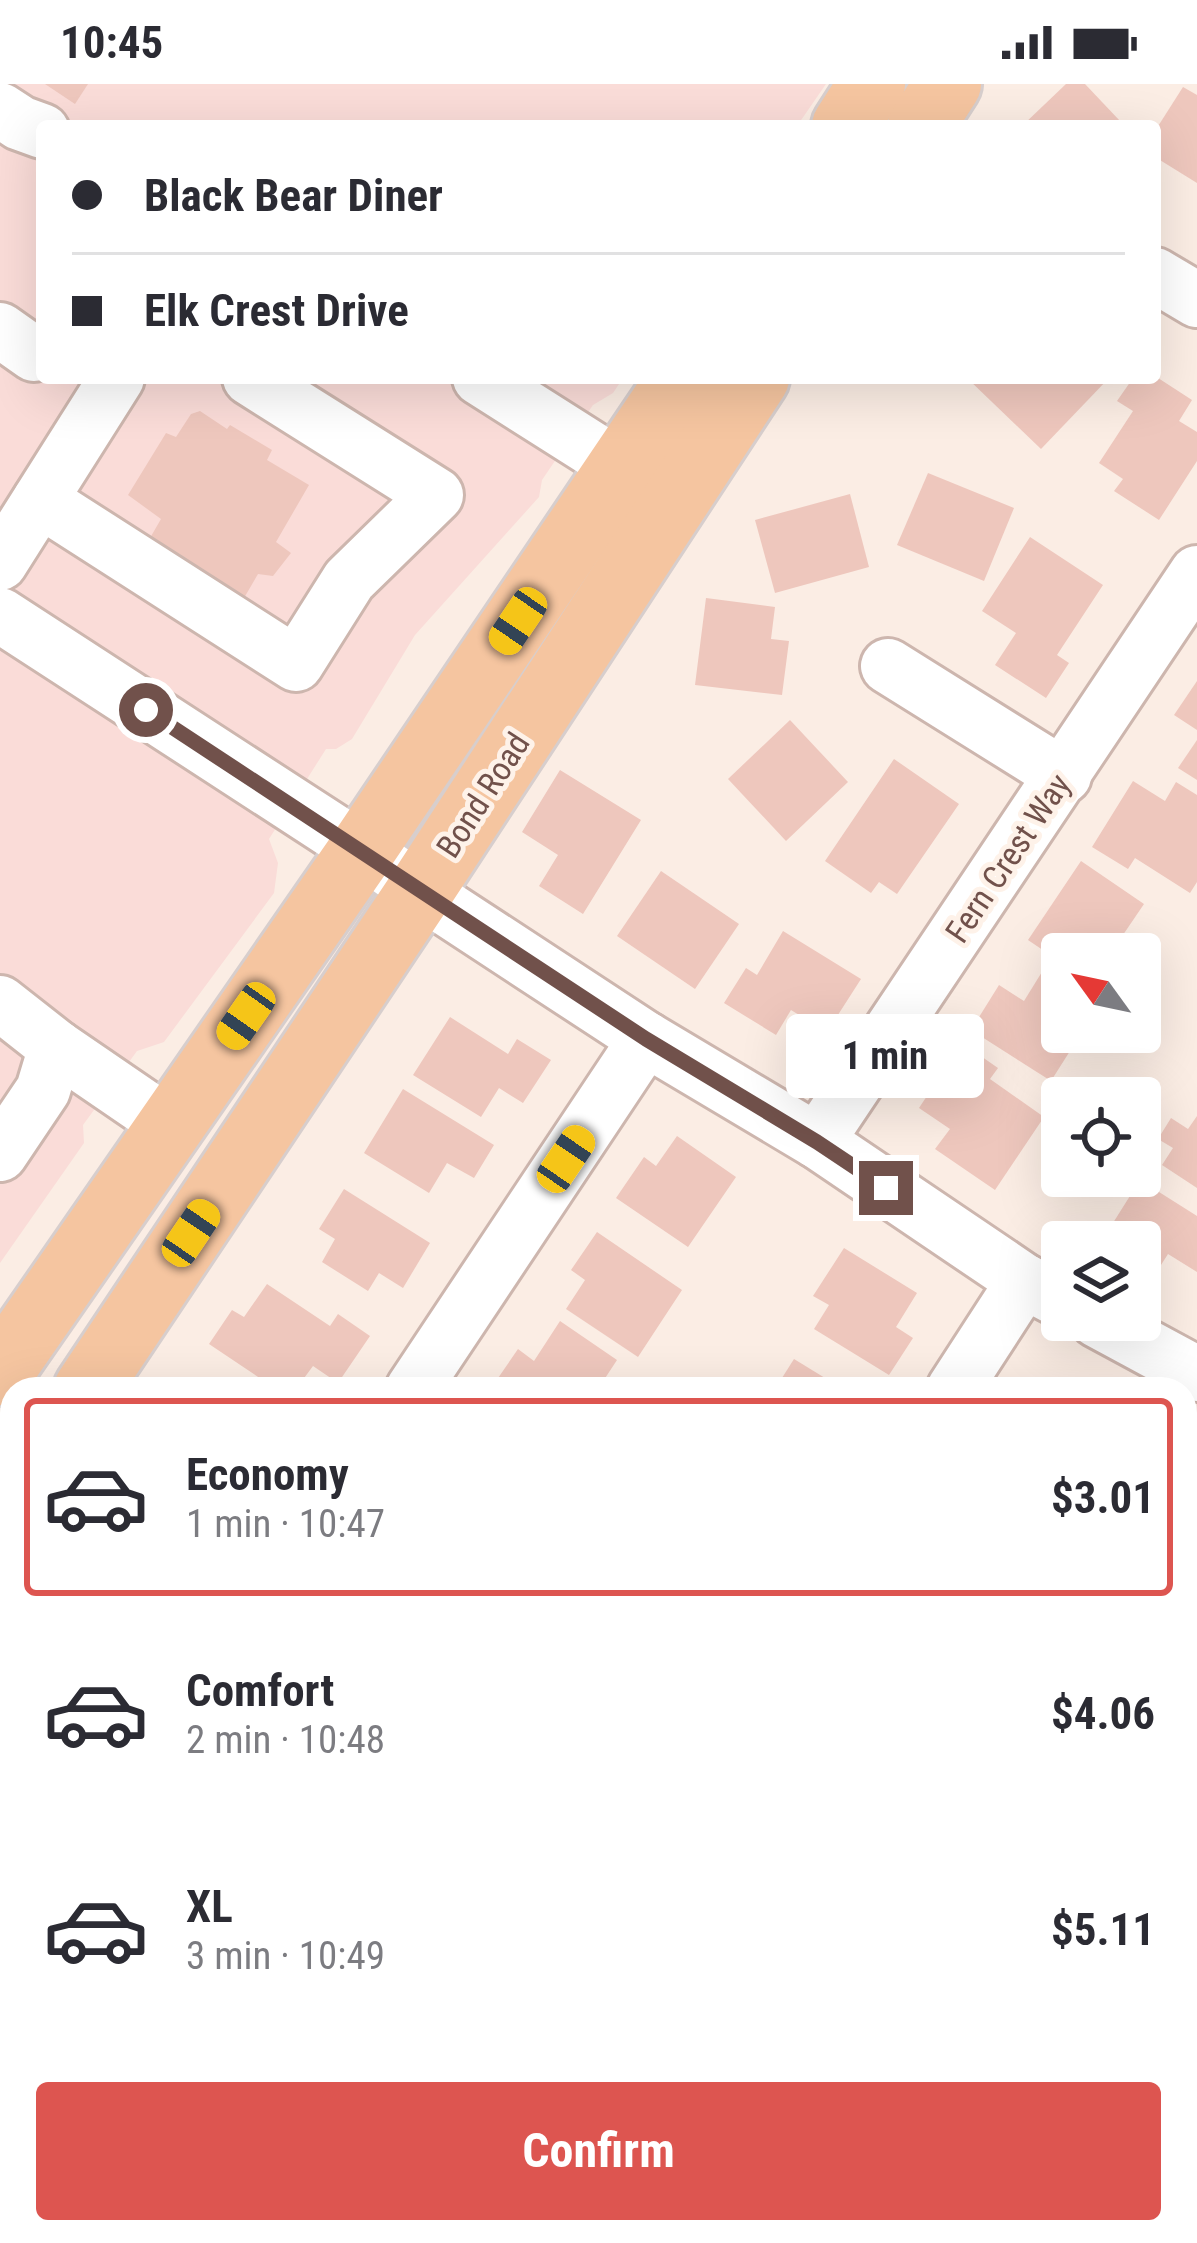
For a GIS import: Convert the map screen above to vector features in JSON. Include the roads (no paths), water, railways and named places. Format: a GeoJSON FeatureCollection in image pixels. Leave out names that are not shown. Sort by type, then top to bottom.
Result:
{"type":"FeatureCollection","features":[{"type":"Feature","properties":{"kind":"main road"},"geometry":{"type":"LineString","coordinates":[[849,120],[872,84]]}},
{"type":"Feature","properties":{"kind":"main road"},"geometry":{"type":"LineString","coordinates":[[880,120],[901,84]]}},
{"type":"Feature","properties":{"kind":"main road"},"geometry":{"type":"LineString","coordinates":[[925,120],[948,84]]}},
{"type":"Feature","properties":{"kind":"main road","name":"Bond Road"},"geometry":{"type":"LineString","coordinates":[[0,1372],[677,384]]}},
{"type":"Feature","properties":{"kind":"main road","name":"Bond Road"},"geometry":{"type":"LineString","coordinates":[[95,1377],[752,384]]}},
{"type":"Feature","properties":{"kind":"street"},"geometry":{"type":"LineString","coordinates":[[0,110],[36,129]]}},
{"type":"Feature","properties":{"kind":"street"},"geometry":{"type":"LineString","coordinates":[[1161,279],[1197,301]]}},
{"type":"Feature","properties":{"kind":"street"},"geometry":{"type":"LineString","coordinates":[[0,563],[113,384]]}},
{"type":"Feature","properties":{"kind":"street"},"geometry":{"type":"LineString","coordinates":[[40,500],[296,664],[349,580],[436,495],[260,384]]}},
{"type":"Feature","properties":{"kind":"street"},"geometry":{"type":"LineString","coordinates":[[489,384],[622,468]]}},
{"type":"Feature","properties":{"kind":"street","name":"Fern Crest Way"},"geometry":{"type":"LineString","coordinates":[[817,1142],[1197,573]]}},
{"type":"Feature","properties":{"kind":"street"},"geometry":{"type":"LineString","coordinates":[[0,615],[646,1039],[817,1142],[1041,1290]]}},
{"type":"Feature","properties":{"kind":"street"},"geometry":{"type":"LineString","coordinates":[[888,666],[1064,776]]}},
{"type":"Feature","properties":{"kind":"street"},"geometry":{"type":"LineString","coordinates":[[0,1003],[170,1125]]}},
{"type":"Feature","properties":{"kind":"street"},"geometry":{"type":"LineString","coordinates":[[421,1377],[646,1039]]}},
{"type":"Feature","properties":{"kind":"street"},"geometry":{"type":"LineString","coordinates":[[0,1154],[43,1090],[56,1047]]}},
{"type":"Feature","properties":{"kind":"street"},"geometry":{"type":"LineString","coordinates":[[965,1377],[1041,1293]]}},
{"type":"Feature","properties":{"kind":"street"},"geometry":{"type":"LineString","coordinates":[[1136,1341],[1197,1374]]}}]}
